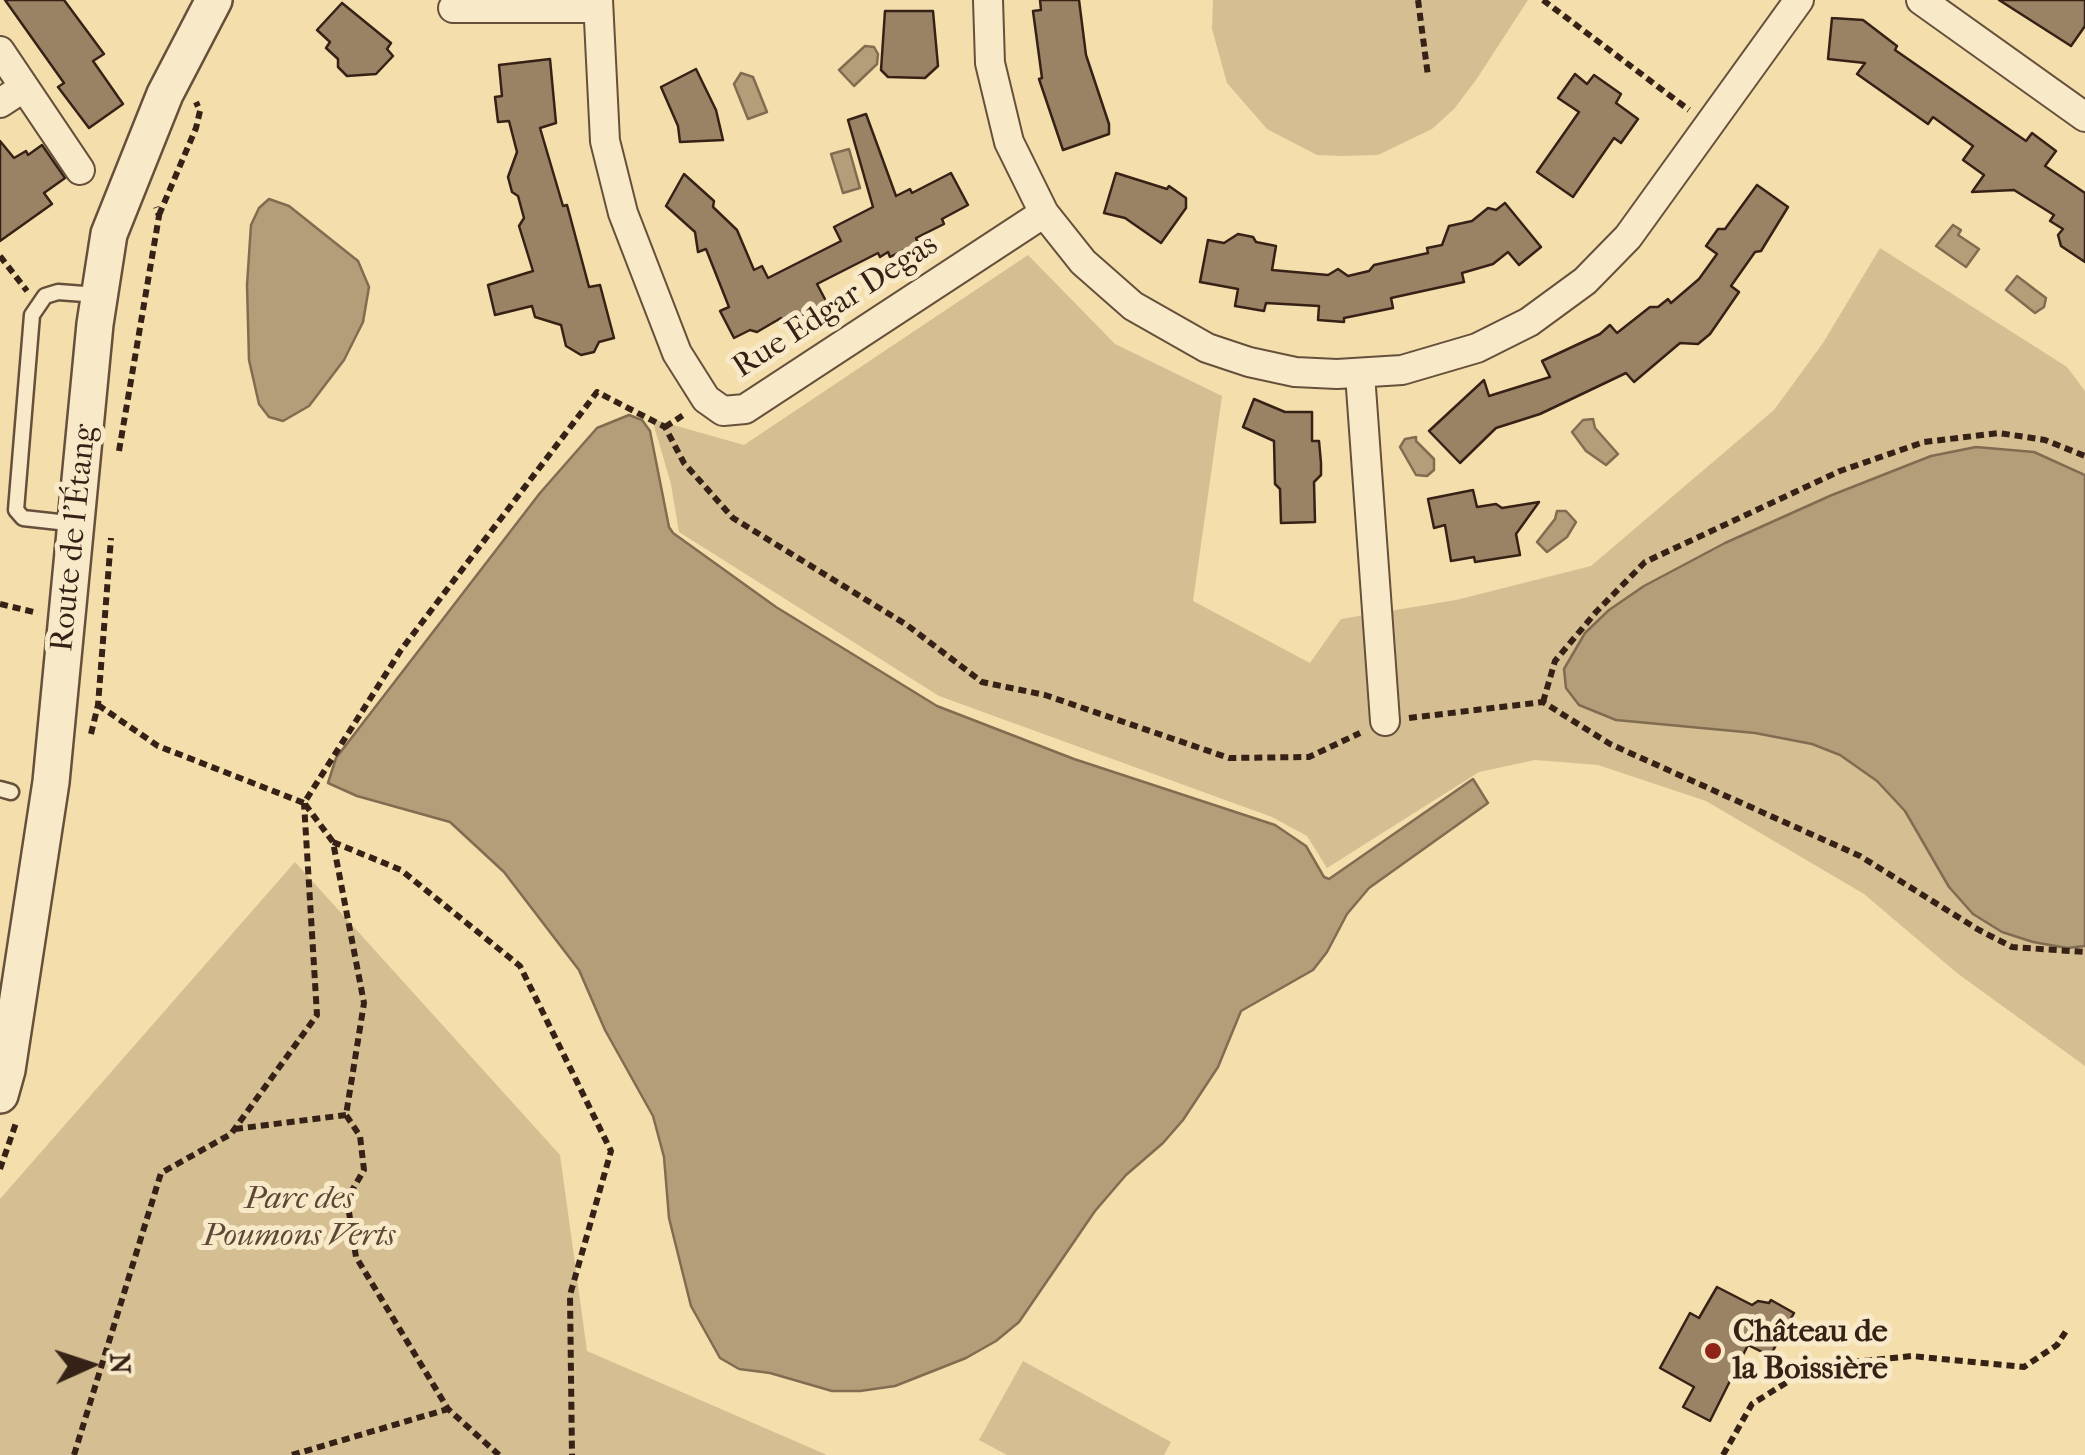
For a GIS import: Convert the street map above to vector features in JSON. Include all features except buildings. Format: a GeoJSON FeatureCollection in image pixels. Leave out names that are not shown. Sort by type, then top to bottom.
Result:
{"type":"FeatureCollection","features":[{"type":"Feature","properties":{"kind":"street","name":"Route de l'Étang"},"geometry":{"type":"LineString","coordinates":[[0,1095],[95,525],[98,295],[109,234],[165,94],[214,0]]}},
{"type":"Feature","properties":{"kind":"street"},"geometry":{"type":"LineString","coordinates":[[988,0],[990,63],[999,110],[1017,161],[1044,213],[1073,251],[1133,306],[1174,332],[1248,362],[1296,372],[1360,374],[1414,367],[1497,339],[1552,305],[1609,260],[1798,0]]}},
{"type":"Feature","properties":{"kind":"street"},"geometry":{"type":"LineString","coordinates":[[1920,0],[2085,117]]}},
{"type":"Feature","properties":{"kind":"street","name":"Rue Edgar Degas"},"geometry":{"type":"LineString","coordinates":[[453,8],[598,4],[606,141],[623,213],[677,353],[706,399],[723,411],[745,409],[1044,213]]}},
{"type":"Feature","properties":{"kind":"street"},"geometry":{"type":"LineString","coordinates":[[0,51],[12,95],[80,170]]}},
{"type":"Feature","properties":{"kind":"street"},"geometry":{"type":"LineString","coordinates":[[1360,374],[1385,720]]}},
{"type":"Feature","properties":{"kind":"lane"},"geometry":{"type":"LineString","coordinates":[[95,525],[23,518],[16,510],[32,315],[45,296],[58,292],[98,295]]}},
{"type":"Feature","properties":{"kind":"path"},"geometry":{"type":"LineString","coordinates":[[1418,0],[1428,76]]}},
{"type":"Feature","properties":{"kind":"path"},"geometry":{"type":"LineString","coordinates":[[1543,0],[1710,124]]}},
{"type":"Feature","properties":{"kind":"path"},"geometry":{"type":"LineString","coordinates":[[119,452],[159,216],[199,118],[198,104],[189,94]]}},
{"type":"Feature","properties":{"kind":"path"},"geometry":{"type":"LineString","coordinates":[[155,203],[159,216]]}},
{"type":"Feature","properties":{"kind":"path"},"geometry":{"type":"LineString","coordinates":[[0,256],[26,290]]}},
{"type":"Feature","properties":{"kind":"path"},"geometry":{"type":"LineString","coordinates":[[74,1455],[161,1173],[231,1134],[317,1015],[304,803],[401,650],[596,392],[665,427]]}},
{"type":"Feature","properties":{"kind":"path"},"geometry":{"type":"LineString","coordinates":[[1543,702],[1555,662],[1645,562],[1793,492],[1924,442],[1999,433],[2045,440],[2085,456]]}},
{"type":"Feature","properties":{"kind":"path"},"geometry":{"type":"LineString","coordinates":[[95,525],[98,705],[158,746],[304,803],[333,842],[364,1003],[346,1115],[360,1136],[364,1170],[347,1199],[356,1257],[448,1410],[499,1455]]}},
{"type":"Feature","properties":{"kind":"path"},"geometry":{"type":"LineString","coordinates":[[0,604],[44,615]]}},
{"type":"Feature","properties":{"kind":"path"},"geometry":{"type":"LineString","coordinates":[[333,842],[400,870],[520,966],[611,1151],[570,1294],[572,1455]]}},
{"type":"Feature","properties":{"kind":"path"},"geometry":{"type":"LineString","coordinates":[[235,1129],[346,1115]]}},
{"type":"Feature","properties":{"kind":"path"},"geometry":{"type":"LineString","coordinates":[[1723,1455],[1752,1404],[1813,1366],[1912,1356],[2024,1368],[2058,1346],[2068,1328]]}},
{"type":"Feature","properties":{"kind":"path"},"geometry":{"type":"LineString","coordinates":[[292,1455],[448,1410]]}},
{"type":"Feature","properties":{"kind":"green space"},"geometry":{"type":"Polygon","coordinates":[[[1213,0],[1528,0],[1476,80],[1454,109],[1432,129],[1378,155],[1342,156],[1317,155],[1267,129],[1227,83],[1212,29],[1213,0]]]}},
{"type":"Feature","properties":{"kind":"green space"},"geometry":{"type":"Polygon","coordinates":[[[1880,248],[2067,367],[2085,391],[2085,1066],[1957,973],[1864,894],[1706,801],[1598,765],[1535,760],[1479,772],[1327,868],[1307,836],[1272,817],[939,696],[679,532],[671,484],[652,419],[744,445],[1028,255],[1115,344],[1222,396],[1193,601],[1310,663],[1341,619],[1456,600],[1591,566],[1774,410],[1823,343],[1880,248]]]}},
{"type":"Feature","properties":{"kind":"green space","name":"Parc des Poumons Verts"},"geometry":{"type":"Polygon","coordinates":[[[295,862],[560,1155],[587,1351],[827,1455],[0,1455],[0,1199],[295,862]]]}},
{"type":"Feature","properties":{"kind":"green space"},"geometry":{"type":"Polygon","coordinates":[[[1023,1361],[1171,1442],[1164,1455],[1007,1455],[979,1440],[1023,1361]]]}},
{"type":"Feature","properties":{"kind":"shaded area"},"geometry":{"type":"Polygon","coordinates":[[[865,46],[874,47],[877,64],[854,86],[839,70],[865,46]]]}},
{"type":"Feature","properties":{"kind":"shaded area"},"geometry":{"type":"Polygon","coordinates":[[[741,73],[753,77],[767,112],[748,119],[734,84],[741,73]]]}},
{"type":"Feature","properties":{"kind":"shaded area"},"geometry":{"type":"Polygon","coordinates":[[[849,149],[860,188],[843,193],[831,154],[849,149]]]}},
{"type":"Feature","properties":{"kind":"shaded area"},"geometry":{"type":"Polygon","coordinates":[[[269,199],[289,206],[358,261],[369,287],[363,322],[344,360],[309,406],[283,421],[269,417],[259,404],[249,360],[247,285],[251,225],[259,208],[269,199]]]}},
{"type":"Feature","properties":{"kind":"shaded area"},"geometry":{"type":"Polygon","coordinates":[[[1953,225],[1961,230],[1958,235],[1979,249],[1966,267],[1936,246],[1953,225]]]}},
{"type":"Feature","properties":{"kind":"shaded area"},"geometry":{"type":"Polygon","coordinates":[[[2017,276],[2046,298],[2044,307],[2035,313],[2006,290],[2017,276]]]}},
{"type":"Feature","properties":{"kind":"shaded area"},"geometry":{"type":"Polygon","coordinates":[[[629,415],[642,420],[650,431],[673,533],[776,607],[937,706],[1074,759],[1275,825],[1306,846],[1329,879],[1473,779],[1488,803],[1369,888],[1347,914],[1313,970],[1241,1011],[1218,1067],[1183,1120],[1095,1211],[1019,1322],[966,1358],[895,1386],[832,1391],[770,1373],[739,1369],[720,1358],[691,1306],[669,1218],[664,1157],[653,1116],[605,1030],[579,970],[504,872],[450,822],[357,796],[328,783],[336,758],[540,493],[597,428],[629,415]]]}},
{"type":"Feature","properties":{"kind":"shaded area"},"geometry":{"type":"Polygon","coordinates":[[[1593,419],[1595,428],[1618,454],[1606,465],[1586,451],[1572,432],[1583,420],[1593,419]]]}},
{"type":"Feature","properties":{"kind":"shaded area"},"geometry":{"type":"Polygon","coordinates":[[[1416,437],[1434,459],[1434,470],[1427,476],[1416,475],[1400,447],[1405,439],[1416,437]]]}},
{"type":"Feature","properties":{"kind":"shaded area"},"geometry":{"type":"Polygon","coordinates":[[[1976,447],[2034,452],[2085,475],[2085,946],[2067,948],[2033,942],[2002,932],[1973,914],[1949,887],[1905,811],[1877,781],[1840,755],[1812,744],[1755,733],[1616,720],[1579,705],[1566,688],[1564,669],[1585,633],[1609,610],[1644,586],[1725,543],[1832,495],[1931,456],[1976,447]]]}},
{"type":"Feature","properties":{"kind":"shaded area"},"geometry":{"type":"Polygon","coordinates":[[[1557,511],[1566,511],[1576,522],[1567,537],[1547,552],[1537,542],[1557,511]]]}},
{"type":"Feature","properties":{"kind":"place","name":"Château de la Boissière"},"geometry":{"type":"Point","coordinates":[1713,1351]}}]}
